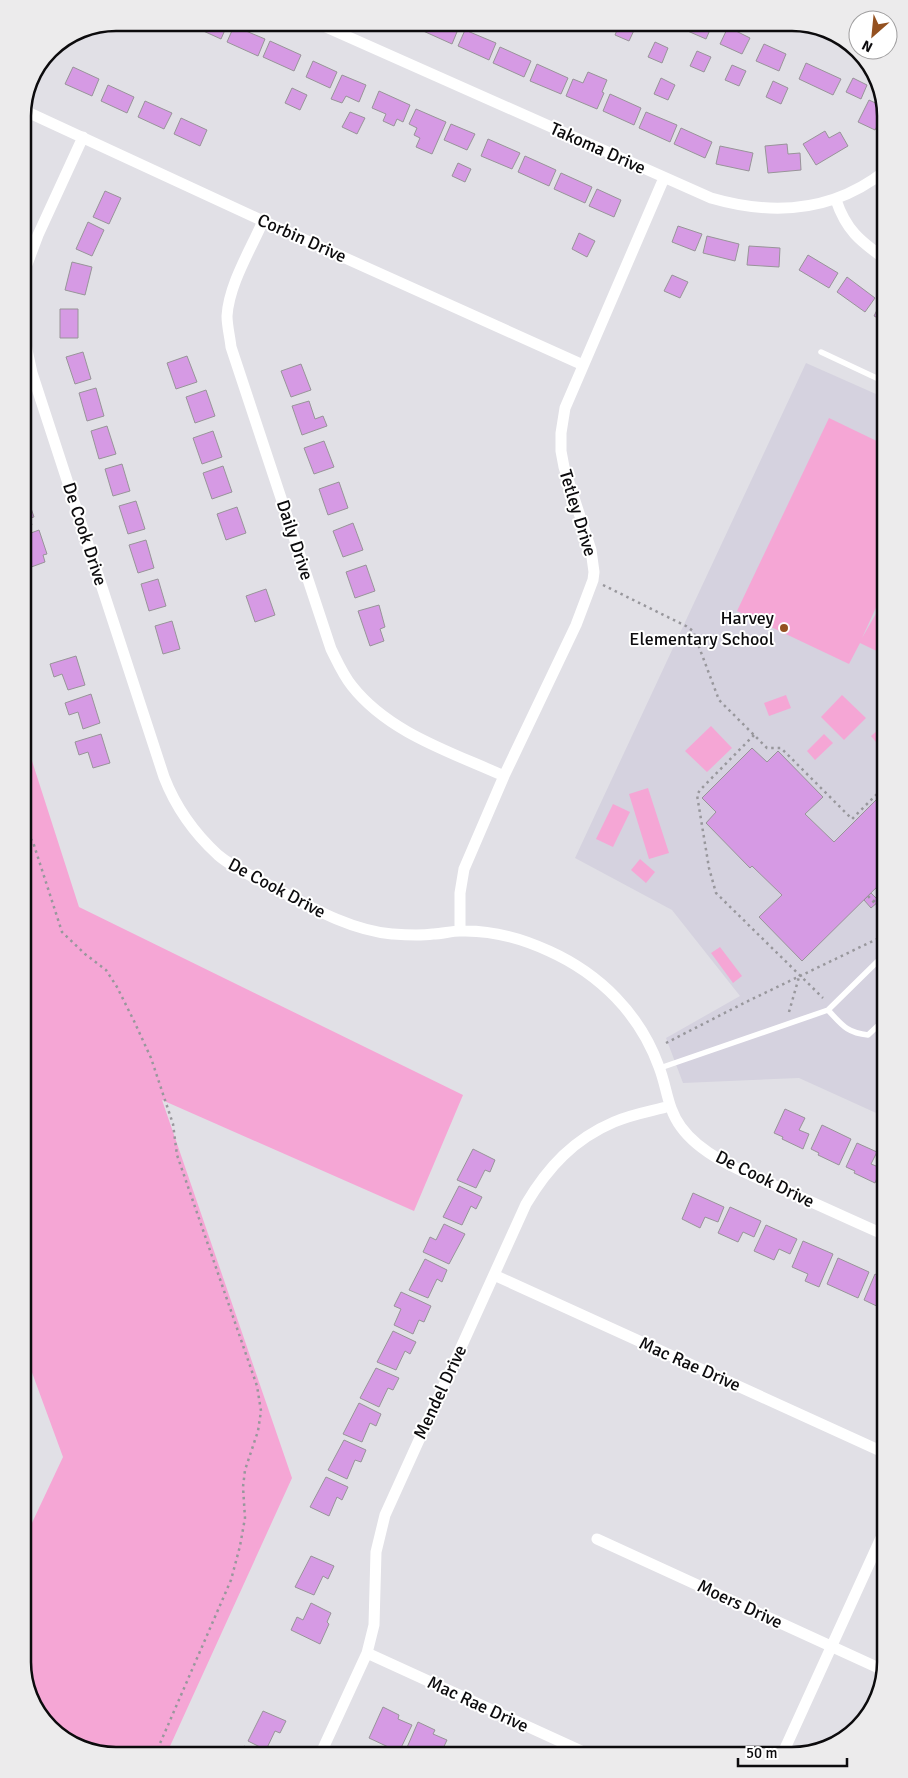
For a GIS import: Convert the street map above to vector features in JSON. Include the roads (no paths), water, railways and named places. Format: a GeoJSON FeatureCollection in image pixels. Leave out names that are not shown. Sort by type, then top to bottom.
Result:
{"type":"FeatureCollection","features":[{"type":"Feature","properties":{"kind":"street","name":"Takoma Drive"},"geometry":{"type":"LineString","coordinates":[[335,31],[711,198],[755,208],[798,207],[836,200],[877,177]]}},
{"type":"Feature","properties":{"kind":"street","name":"Corbin Drive"},"geometry":{"type":"LineString","coordinates":[[31,114],[263,221],[583,365]]}},
{"type":"Feature","properties":{"kind":"street","name":"De Cook Drive"},"geometry":{"type":"LineString","coordinates":[[31,254],[38,234],[83,138]]}},
{"type":"Feature","properties":{"kind":"street","name":"Tetley Drive"},"geometry":{"type":"LineString","coordinates":[[460,931],[460,893],[464,869],[504,776],[576,625],[593,580],[594,572],[591,550],[564,467],[560,433],[565,408],[664,178]]}},
{"type":"Feature","properties":{"kind":"street"},"geometry":{"type":"LineString","coordinates":[[836,200],[846,224],[864,244],[877,253]]}},
{"type":"Feature","properties":{"kind":"street","name":"Daily Drive"},"geometry":{"type":"LineString","coordinates":[[263,221],[234,286],[227,316],[228,330],[331,649],[350,684],[380,714],[399,727],[426,741],[504,776]]}},
{"type":"Feature","properties":{"kind":"street","name":"De Cook Drive"},"geometry":{"type":"LineString","coordinates":[[31,368],[172,796],[194,830],[220,857],[242,871],[335,918],[372,931],[412,936],[460,931],[486,932],[514,937],[547,950],[585,971],[608,989],[628,1010],[644,1034],[660,1068],[665,1093],[670,1106],[680,1126],[692,1139],[713,1156],[877,1231]]}},
{"type":"Feature","properties":{"kind":"street","name":"Mendel Drive"},"geometry":{"type":"LineString","coordinates":[[324,1747],[367,1653],[374,1625],[376,1552],[385,1515],[526,1204],[557,1160],[581,1140],[616,1121],[670,1106]]}},
{"type":"Feature","properties":{"kind":"street","name":"Mac Rae Drive"},"geometry":{"type":"LineString","coordinates":[[494,1274],[877,1449]]}},
{"type":"Feature","properties":{"kind":"street","name":"Moers Drive"},"geometry":{"type":"LineString","coordinates":[[596,1539],[877,1667]]}},
{"type":"Feature","properties":{"kind":"street"},"geometry":{"type":"LineString","coordinates":[[786,1747],[877,1548]]}},
{"type":"Feature","properties":{"kind":"street","name":"Mac Rae Drive"},"geometry":{"type":"LineString","coordinates":[[367,1653],[571,1747]]}},
{"type":"Feature","properties":{"kind":"lane"},"geometry":{"type":"LineString","coordinates":[[820,352],[877,378]]}},
{"type":"Feature","properties":{"kind":"lane"},"geometry":{"type":"LineString","coordinates":[[660,1068],[828,1010],[877,963]]}},
{"type":"Feature","properties":{"kind":"lane"},"geometry":{"type":"LineString","coordinates":[[828,1010],[845,1028],[855,1034],[868,1035],[877,1027]]}},
{"type":"Feature","properties":{"kind":"place","name":"Harvey Elementary School"},"geometry":{"type":"Point","coordinates":[784,628]}}]}
